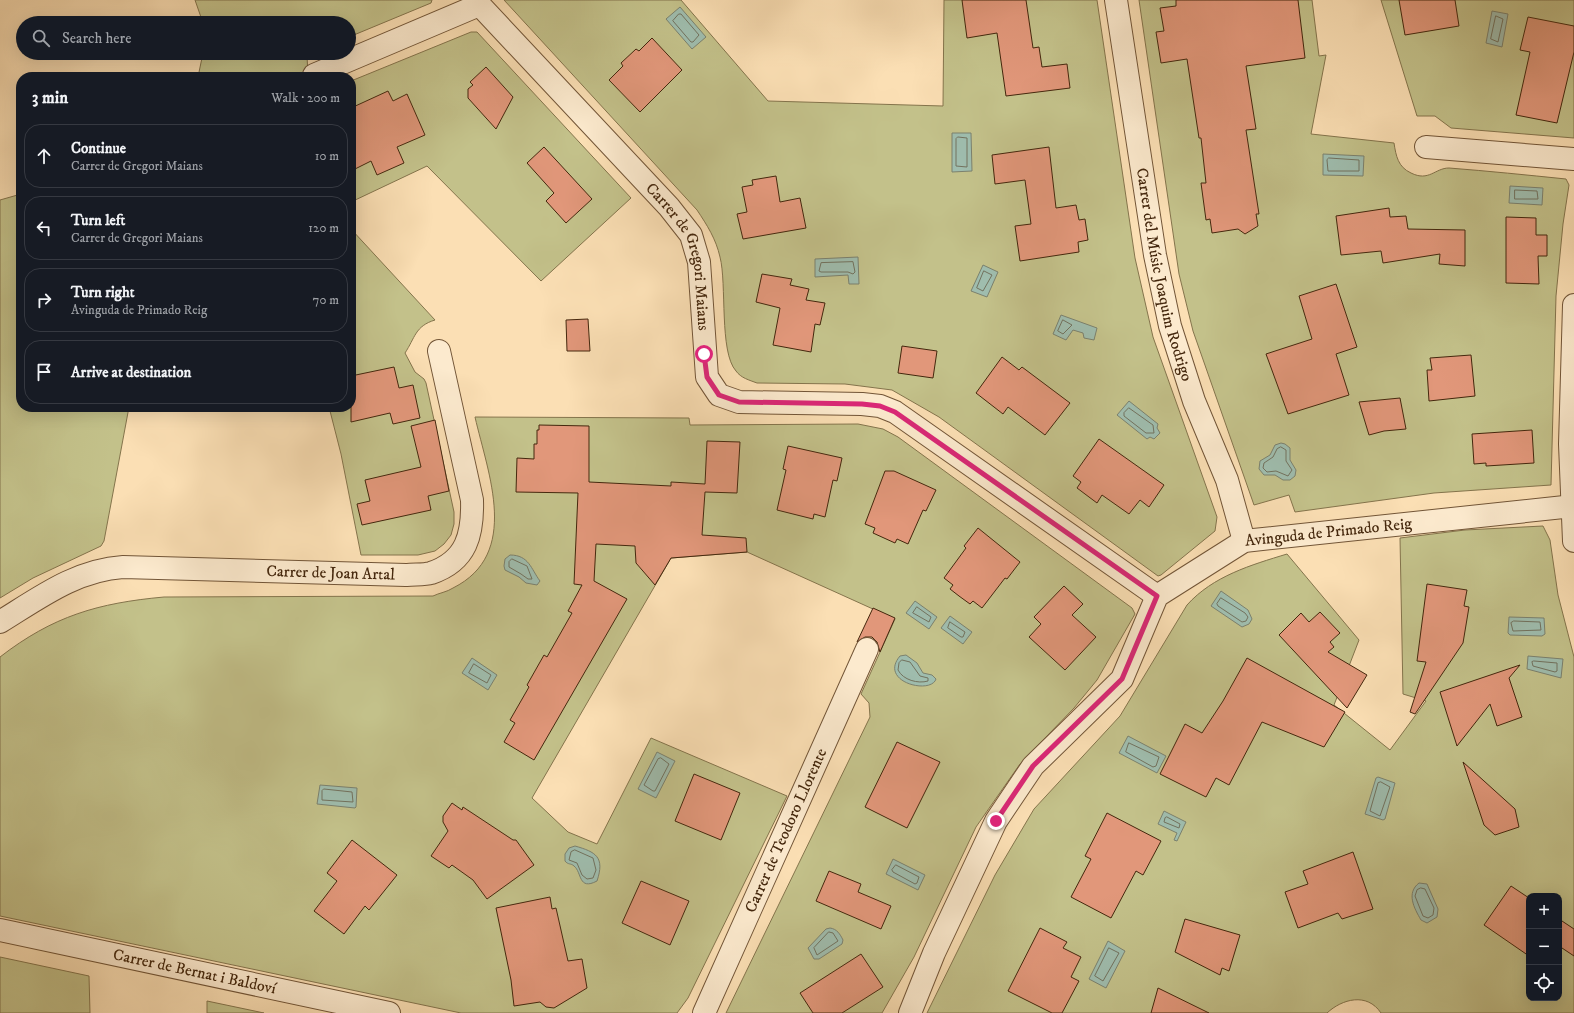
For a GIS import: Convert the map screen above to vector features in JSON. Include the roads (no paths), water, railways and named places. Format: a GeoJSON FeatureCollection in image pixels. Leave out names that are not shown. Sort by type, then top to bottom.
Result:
{"type":"FeatureCollection","features":[{"type":"Feature","properties":{"kind":"street","name":"Carrer del Músic Joaquim Rodrigo"},"geometry":{"type":"LineString","coordinates":[[1116,0],[1155,255],[1170,326],[1194,401],[1227,480],[1244,541]]}},
{"type":"Feature","properties":{"kind":"street"},"geometry":{"type":"LineString","coordinates":[[356,56],[477,2]]}},
{"type":"Feature","properties":{"kind":"street","name":"Carrer de Gregori Maians"},"geometry":{"type":"LineString","coordinates":[[477,2],[669,207],[691,236],[698,262],[707,377],[719,395],[739,402],[862,404],[880,406],[895,412],[1157,596]]}},
{"type":"Feature","properties":{"kind":"street"},"geometry":{"type":"LineString","coordinates":[[321,72],[347,60]]}},
{"type":"Feature","properties":{"kind":"street"},"geometry":{"type":"LineString","coordinates":[[1426,147],[1574,159]]}},
{"type":"Feature","properties":{"kind":"street"},"geometry":{"type":"LineString","coordinates":[[1574,305],[1570,444],[1574,541]]}},
{"type":"Feature","properties":{"kind":"street","name":"Carrer de Joan Artal"},"geometry":{"type":"LineString","coordinates":[[0,622],[64,583],[106,568],[123,567],[406,575],[430,573],[453,562],[470,537],[472,500],[439,351]]}},
{"type":"Feature","properties":{"kind":"street","name":"Avinguda de Primado Reig"},"geometry":{"type":"LineString","coordinates":[[1157,596],[1244,541],[1573,506]]}},
{"type":"Feature","properties":{"kind":"street"},"geometry":{"type":"LineString","coordinates":[[910,1013],[934,953],[996,821],[1033,766],[1122,679],[1157,596]]}},
{"type":"Feature","properties":{"kind":"street","name":"Carrer de Teodoro Llorente"},"geometry":{"type":"LineString","coordinates":[[704,1013],[867,649]]}},
{"type":"Feature","properties":{"kind":"street","name":"Carrer de Bernat i Baldoví"},"geometry":{"type":"LineString","coordinates":[[0,930],[389,1013]]}},
{"type":"Feature","properties":{"kind":"water"},"geometry":{"type":"Polygon","coordinates":[[[680,7],[706,37],[692,49],[666,19],[680,7]]]}},
{"type":"Feature","properties":{"kind":"water"},"geometry":{"type":"Polygon","coordinates":[[[1492,11],[1508,14],[1502,47],[1486,43],[1492,11]]]}},
{"type":"Feature","properties":{"kind":"water"},"geometry":{"type":"Polygon","coordinates":[[[952,133],[971,133],[972,171],[952,172],[952,133]]]}},
{"type":"Feature","properties":{"kind":"water"},"geometry":{"type":"Polygon","coordinates":[[[1323,154],[1364,156],[1363,176],[1323,175],[1323,154]]]}},
{"type":"Feature","properties":{"kind":"water"},"geometry":{"type":"Polygon","coordinates":[[[1510,186],[1543,188],[1542,205],[1509,203],[1510,186]]]}},
{"type":"Feature","properties":{"kind":"water"},"geometry":{"type":"Polygon","coordinates":[[[858,257],[859,284],[849,284],[848,275],[815,277],[815,259],[858,257]]]}},
{"type":"Feature","properties":{"kind":"water"},"geometry":{"type":"Polygon","coordinates":[[[983,265],[998,272],[987,297],[971,291],[983,265]]]}},
{"type":"Feature","properties":{"kind":"water"},"geometry":{"type":"Polygon","coordinates":[[[1061,315],[1097,328],[1094,340],[1084,338],[1083,333],[1073,330],[1066,340],[1053,334],[1061,315]]]}},
{"type":"Feature","properties":{"kind":"water"},"geometry":{"type":"Polygon","coordinates":[[[1129,401],[1158,424],[1157,428],[1160,433],[1154,439],[1150,437],[1147,439],[1117,415],[1129,401]]]}},
{"type":"Feature","properties":{"kind":"water"},"geometry":{"type":"Polygon","coordinates":[[[1281,443],[1290,448],[1290,460],[1296,470],[1295,476],[1290,480],[1283,480],[1275,475],[1264,475],[1259,469],[1260,461],[1270,455],[1275,445],[1281,443]]]}},
{"type":"Feature","properties":{"kind":"water"},"geometry":{"type":"Polygon","coordinates":[[[510,555],[521,557],[529,564],[540,581],[537,585],[526,583],[519,577],[505,570],[505,559],[510,555]]]}},
{"type":"Feature","properties":{"kind":"water"},"geometry":{"type":"Polygon","coordinates":[[[1221,591],[1248,610],[1252,619],[1249,624],[1242,627],[1211,606],[1221,591]]]}},
{"type":"Feature","properties":{"kind":"water"},"geometry":{"type":"Polygon","coordinates":[[[915,601],[937,617],[929,629],[906,613],[915,601]]]}},
{"type":"Feature","properties":{"kind":"water"},"geometry":{"type":"Polygon","coordinates":[[[950,616],[972,632],[963,644],[941,628],[950,616]]]}},
{"type":"Feature","properties":{"kind":"water"},"geometry":{"type":"Polygon","coordinates":[[[1509,617],[1544,618],[1545,634],[1542,636],[1510,635],[1508,633],[1509,617]]]}},
{"type":"Feature","properties":{"kind":"water"},"geometry":{"type":"Polygon","coordinates":[[[906,655],[917,663],[923,673],[932,675],[936,679],[932,684],[917,686],[900,679],[896,673],[895,665],[900,656],[906,655]]]}},
{"type":"Feature","properties":{"kind":"water"},"geometry":{"type":"Polygon","coordinates":[[[1528,656],[1563,659],[1561,678],[1527,669],[1528,656]]]}},
{"type":"Feature","properties":{"kind":"water"},"geometry":{"type":"Polygon","coordinates":[[[472,658],[497,675],[488,690],[462,673],[472,658]]]}},
{"type":"Feature","properties":{"kind":"water"},"geometry":{"type":"Polygon","coordinates":[[[1128,736],[1166,756],[1157,773],[1119,753],[1128,736]]]}},
{"type":"Feature","properties":{"kind":"water"},"geometry":{"type":"Polygon","coordinates":[[[657,752],[675,761],[656,798],[638,789],[657,752]]]}},
{"type":"Feature","properties":{"kind":"water"},"geometry":{"type":"Polygon","coordinates":[[[1378,777],[1395,783],[1385,819],[1383,820],[1365,814],[1376,778],[1378,777]]]}},
{"type":"Feature","properties":{"kind":"water"},"geometry":{"type":"Polygon","coordinates":[[[320,785],[357,788],[356,807],[317,804],[320,785]]]}},
{"type":"Feature","properties":{"kind":"water"},"geometry":{"type":"Polygon","coordinates":[[[1164,811],[1186,822],[1177,841],[1174,840],[1177,833],[1158,824],[1164,811]]]}},
{"type":"Feature","properties":{"kind":"water"},"geometry":{"type":"Polygon","coordinates":[[[575,846],[593,853],[597,857],[600,866],[597,881],[587,884],[583,882],[577,869],[565,861],[565,854],[569,848],[575,846]]]}},
{"type":"Feature","properties":{"kind":"water"},"geometry":{"type":"Polygon","coordinates":[[[893,859],[925,875],[918,890],[886,874],[893,859]]]}},
{"type":"Feature","properties":{"kind":"water"},"geometry":{"type":"Polygon","coordinates":[[[1419,883],[1427,884],[1438,909],[1437,917],[1427,923],[1421,920],[1412,901],[1413,891],[1419,883]]]}},
{"type":"Feature","properties":{"kind":"water"},"geometry":{"type":"Polygon","coordinates":[[[826,929],[835,929],[839,934],[843,940],[842,944],[819,959],[814,959],[808,948],[826,929]]]}},
{"type":"Feature","properties":{"kind":"water"},"geometry":{"type":"Polygon","coordinates":[[[1108,941],[1125,951],[1106,988],[1089,979],[1108,941]]]}}]}
